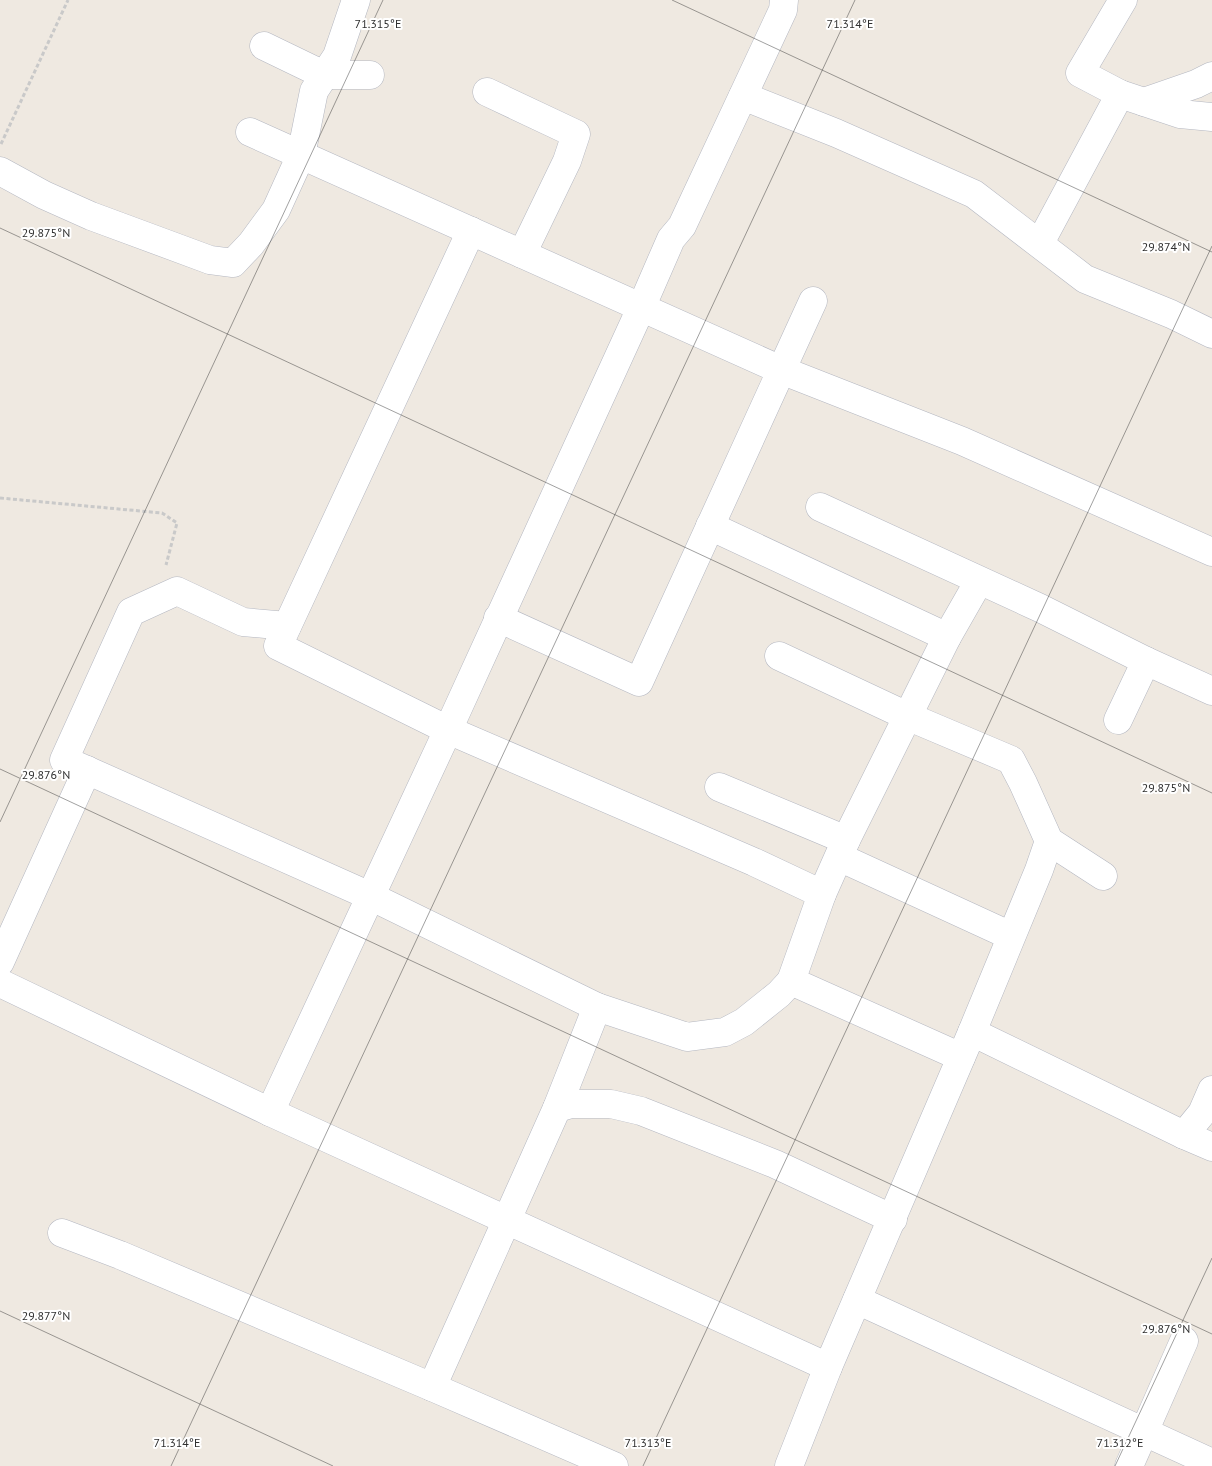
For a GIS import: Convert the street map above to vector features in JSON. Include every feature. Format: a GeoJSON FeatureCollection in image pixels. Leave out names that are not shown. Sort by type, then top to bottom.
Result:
{"type":"FeatureCollection","features":[{"type":"Feature","properties":{"kind":"street"},"geometry":{"type":"LineString","coordinates":[[0,170],[44,195],[91,216],[210,260],[233,263],[251,244],[276,210],[301,155],[314,91],[337,56],[356,0]]}},
{"type":"Feature","properties":{"kind":"street"},"geometry":{"type":"LineString","coordinates":[[270,1112],[448,730],[671,239],[682,226],[783,10],[784,0]]}},
{"type":"Feature","properties":{"kind":"street"},"geometry":{"type":"LineString","coordinates":[[1123,0],[1080,73],[1132,98],[1180,114],[1212,118]]}},
{"type":"Feature","properties":{"kind":"street"},"geometry":{"type":"LineString","coordinates":[[264,46],[324,75],[370,75]]}},
{"type":"Feature","properties":{"kind":"street"},"geometry":{"type":"LineString","coordinates":[[1040,243],[1132,98],[1196,84],[1212,76]]}},
{"type":"Feature","properties":{"kind":"street"},"geometry":{"type":"LineString","coordinates":[[487,92],[576,134],[567,161],[522,254]]}},
{"type":"Feature","properties":{"kind":"street"},"geometry":{"type":"LineString","coordinates":[[743,96],[836,133],[974,194],[1085,279],[1171,314],[1212,334]]}},
{"type":"Feature","properties":{"kind":"street"},"geometry":{"type":"LineString","coordinates":[[250,132],[781,370],[962,441],[1212,552]]}},
{"type":"Feature","properties":{"kind":"street"},"geometry":{"type":"LineString","coordinates":[[471,231],[278,646],[448,730],[754,862],[822,894]]}},
{"type":"Feature","properties":{"kind":"street"},"geometry":{"type":"LineString","coordinates":[[498,618],[639,682],[813,301]]}},
{"type":"Feature","properties":{"kind":"street"},"geometry":{"type":"LineString","coordinates":[[820,507],[1040,608],[1146,661],[1212,691]]}},
{"type":"Feature","properties":{"kind":"street"},"geometry":{"type":"LineString","coordinates":[[710,526],[947,637]]}},
{"type":"Feature","properties":{"kind":"street"},"geometry":{"type":"LineString","coordinates":[[288,626],[243,622],[177,591],[130,612],[64,760],[370,896],[597,1007],[687,1037],[725,1032],[744,1022],[779,994],[791,981],[822,894],[842,849],[906,716],[947,637],[979,581]]}},
{"type":"Feature","properties":{"kind":"street"},"geometry":{"type":"LineString","coordinates":[[779,656],[906,716],[1011,760],[1049,841],[1103,876]]}},
{"type":"Feature","properties":{"kind":"street"},"geometry":{"type":"LineString","coordinates":[[1118,720],[1146,661]]}},
{"type":"Feature","properties":{"kind":"street"},"geometry":{"type":"LineString","coordinates":[[0,962],[87,770]]}},
{"type":"Feature","properties":{"kind":"street"},"geometry":{"type":"LineString","coordinates":[[719,787],[1011,936]]}},
{"type":"Feature","properties":{"kind":"street"},"geometry":{"type":"LineString","coordinates":[[796,1464],[828,1367],[972,1032],[1040,870],[1049,841]]}},
{"type":"Feature","properties":{"kind":"street"},"geometry":{"type":"LineString","coordinates":[[791,981],[961,1057]]}},
{"type":"Feature","properties":{"kind":"street"},"geometry":{"type":"LineString","coordinates":[[0,983],[270,1112],[828,1367]]}},
{"type":"Feature","properties":{"kind":"street"},"geometry":{"type":"LineString","coordinates":[[432,1387],[557,1108],[597,1007]]}},
{"type":"Feature","properties":{"kind":"street"},"geometry":{"type":"LineString","coordinates":[[972,1032],[1212,1147]]}},
{"type":"Feature","properties":{"kind":"street"},"geometry":{"type":"LineString","coordinates":[[1184,1134],[1202,1113],[1212,1090]]}},
{"type":"Feature","properties":{"kind":"street"},"geometry":{"type":"LineString","coordinates":[[557,1108],[571,1104],[611,1104],[641,1111],[775,1164],[892,1220]]}},
{"type":"Feature","properties":{"kind":"street"},"geometry":{"type":"LineString","coordinates":[[62,1233],[120,1255],[614,1466]]}},
{"type":"Feature","properties":{"kind":"street"},"geometry":{"type":"LineString","coordinates":[[857,1300],[1212,1463]]}},
{"type":"Feature","properties":{"kind":"street"},"geometry":{"type":"LineString","coordinates":[[1129,1466],[1184,1341]]}},
{"type":"Feature","properties":{"kind":"path"},"geometry":{"type":"LineString","coordinates":[[0,146],[68,0]]}},
{"type":"Feature","properties":{"kind":"path"},"geometry":{"type":"LineString","coordinates":[[0,498],[162,513],[177,523],[156,600]]}}]}
